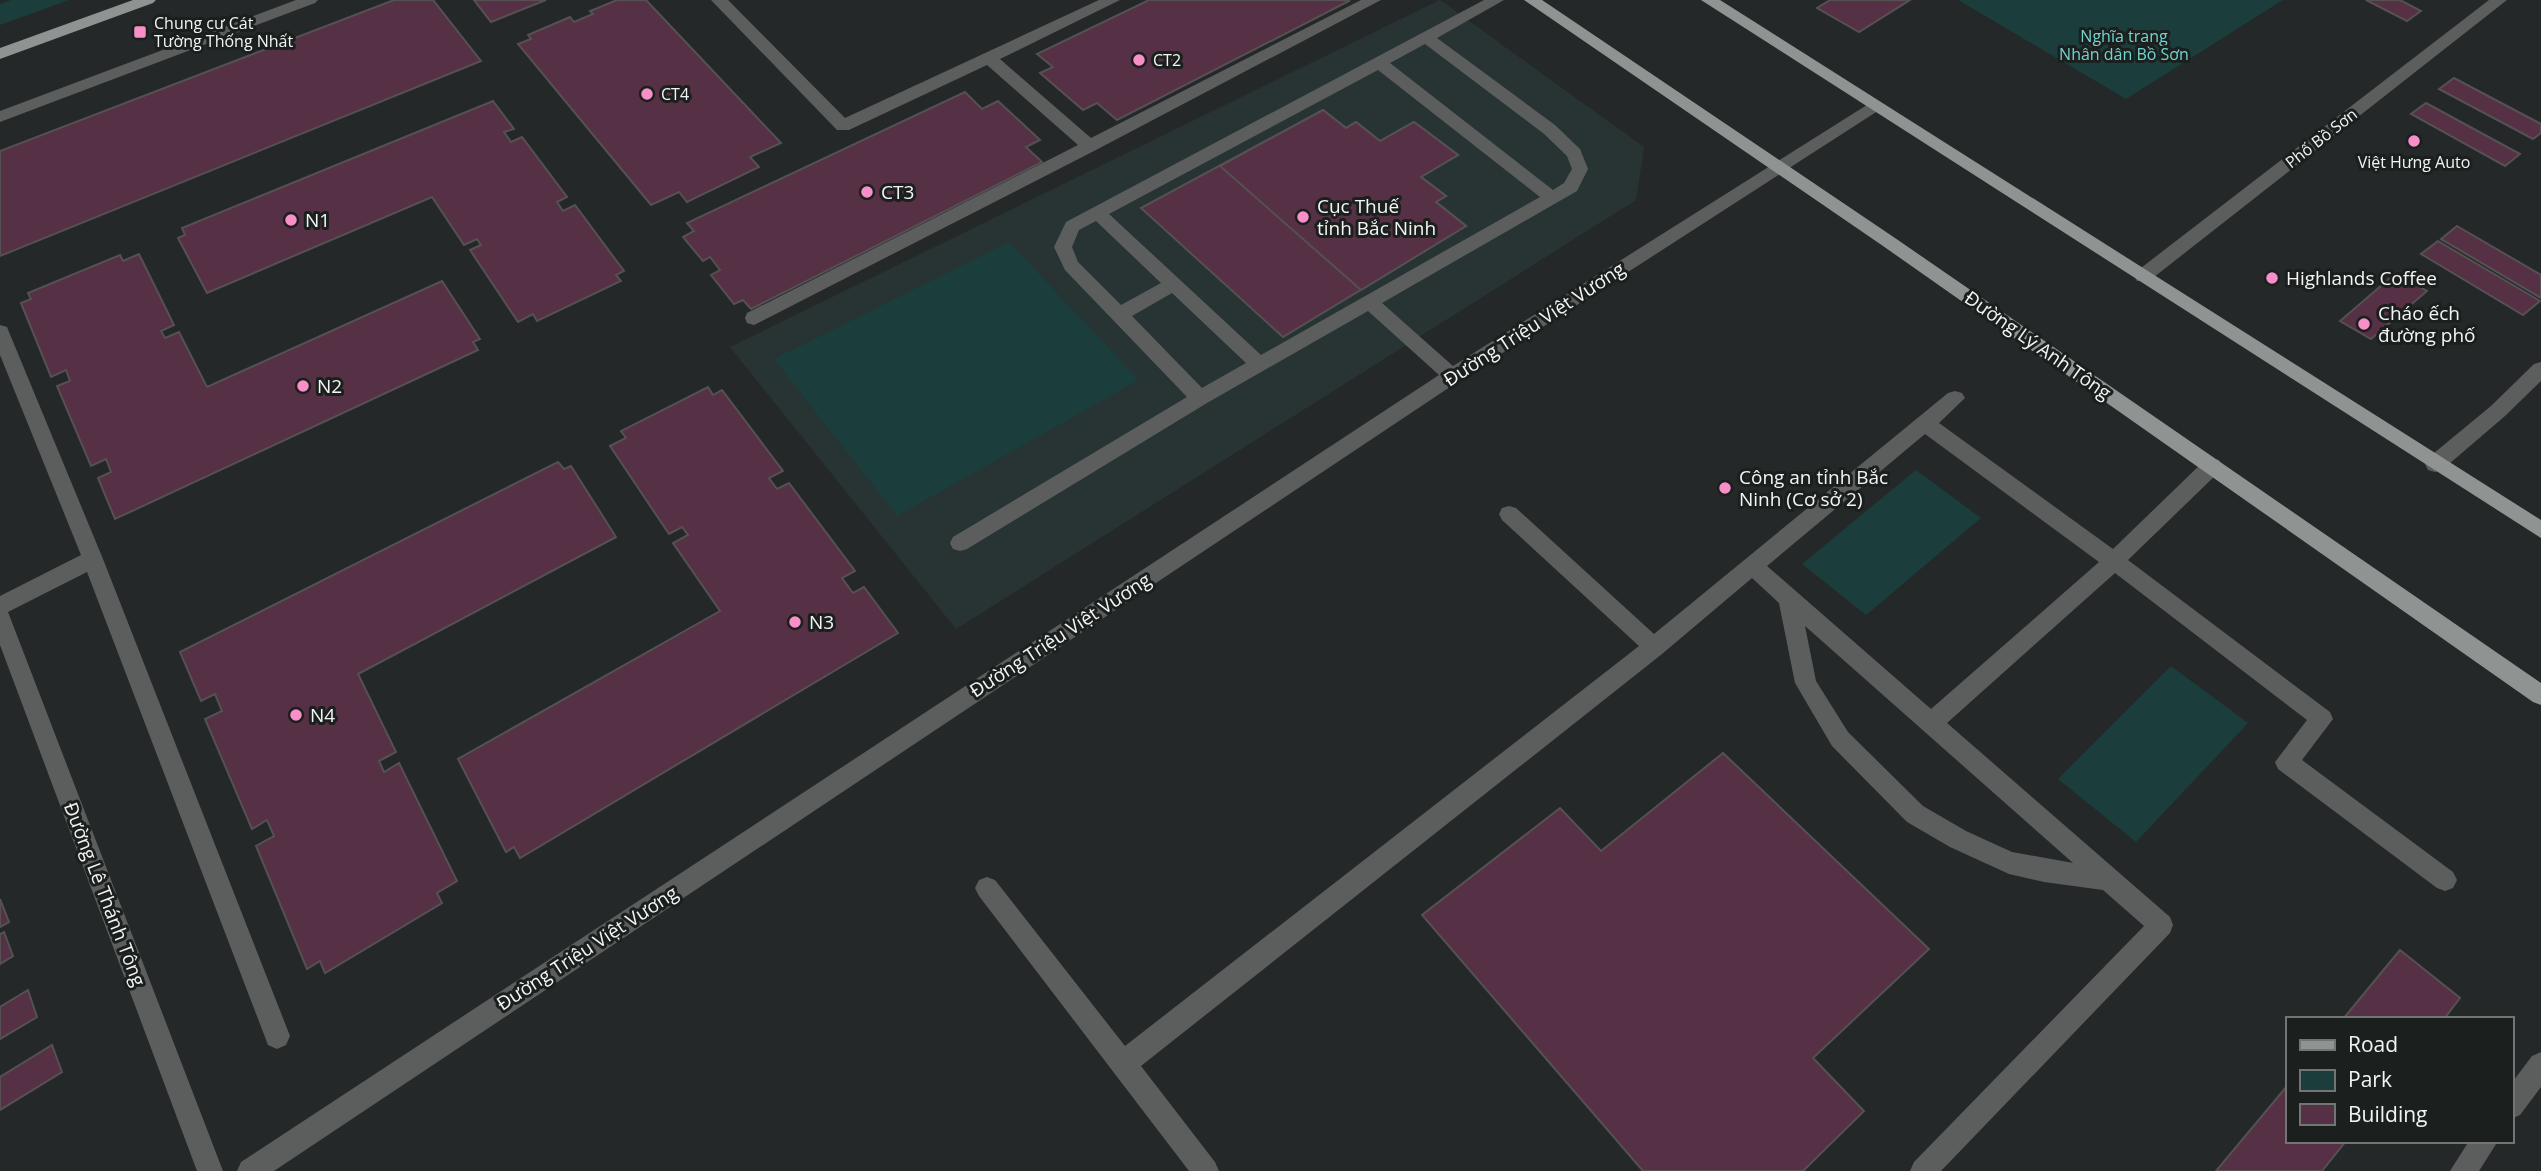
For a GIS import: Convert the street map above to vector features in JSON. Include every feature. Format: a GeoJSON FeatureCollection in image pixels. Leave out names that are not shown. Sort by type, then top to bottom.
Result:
{"type":"FeatureCollection","features":[{"type":"Feature","properties":{"kind":"main road"},"geometry":{"type":"LineString","coordinates":[[0,54],[148,0]]}},
{"type":"Feature","properties":{"kind":"main road","name":"Đường Lý Anh Tông"},"geometry":{"type":"LineString","coordinates":[[1532,0],[1780,167],[2541,695]]}},
{"type":"Feature","properties":{"kind":"main road"},"geometry":{"type":"LineString","coordinates":[[1709,0],[2541,530]]}},
{"type":"Feature","properties":{"kind":"street"},"geometry":{"type":"LineString","coordinates":[[0,117],[310,0]]}},
{"type":"Feature","properties":{"kind":"street"},"geometry":{"type":"LineString","coordinates":[[719,0],[843,126],[1112,0]]}},
{"type":"Feature","properties":{"kind":"street"},"geometry":{"type":"LineString","coordinates":[[754,318],[1373,0]]}},
{"type":"Feature","properties":{"kind":"street"},"geometry":{"type":"LineString","coordinates":[[1200,398],[1070,265],[1063,247],[1072,226],[1496,0]]}},
{"type":"Feature","properties":{"kind":"street","name":"Phố Bồ Sơn"},"geometry":{"type":"LineString","coordinates":[[2143,276],[2498,0]]}},
{"type":"Feature","properties":{"kind":"street"},"geometry":{"type":"LineString","coordinates":[[960,543],[1200,398],[1572,187],[1580,169],[1574,153],[1549,129],[1425,37]]}},
{"type":"Feature","properties":{"kind":"street"},"geometry":{"type":"LineString","coordinates":[[989,58],[1090,146]]}},
{"type":"Feature","properties":{"kind":"street"},"geometry":{"type":"LineString","coordinates":[[1378,62],[1552,198]]}},
{"type":"Feature","properties":{"kind":"street","name":"Đường Triệu Việt Vương"},"geometry":{"type":"LineString","coordinates":[[250,1171],[1452,376],[1876,107]]}},
{"type":"Feature","properties":{"kind":"street"},"geometry":{"type":"LineString","coordinates":[[1097,212],[1259,364]]}},
{"type":"Feature","properties":{"kind":"street"},"geometry":{"type":"LineString","coordinates":[[1119,315],[1173,284]]}},
{"type":"Feature","properties":{"kind":"street"},"geometry":{"type":"LineString","coordinates":[[1369,301],[1452,376]]}},
{"type":"Feature","properties":{"kind":"street"},"geometry":{"type":"LineString","coordinates":[[0,332],[93,559],[277,1035]]}},
{"type":"Feature","properties":{"kind":"street"},"geometry":{"type":"LineString","coordinates":[[2435,464],[2498,411],[2541,369]]}},
{"type":"Feature","properties":{"kind":"street"},"geometry":{"type":"LineString","coordinates":[[1124,1063],[1654,647],[1955,398]]}},
{"type":"Feature","properties":{"kind":"street"},"geometry":{"type":"LineString","coordinates":[[1925,423],[2115,561],[2322,719],[2286,762],[2445,880]]}},
{"type":"Feature","properties":{"kind":"street"},"geometry":{"type":"LineString","coordinates":[[1931,723],[2115,561],[2174,500],[2212,466]]}},
{"type":"Feature","properties":{"kind":"street"},"geometry":{"type":"LineString","coordinates":[[1509,514],[1654,647]]}},
{"type":"Feature","properties":{"kind":"street"},"geometry":{"type":"LineString","coordinates":[[0,606],[93,559]]}},
{"type":"Feature","properties":{"kind":"street"},"geometry":{"type":"LineString","coordinates":[[1752,566],[2161,925],[1923,1171]]}},
{"type":"Feature","properties":{"kind":"street"},"geometry":{"type":"LineString","coordinates":[[1789,599],[1806,683],[1840,739],[1915,814],[1958,839],[2009,863],[2045,871],[2109,879]]}},
{"type":"Feature","properties":{"kind":"street","name":"Đường Lê Thánh Tông"},"geometry":{"type":"LineString","coordinates":[[0,617],[210,1171]]}},
{"type":"Feature","properties":{"kind":"street"},"geometry":{"type":"LineString","coordinates":[[987,888],[1206,1171]]}},
{"type":"Feature","properties":{"kind":"street"},"geometry":{"type":"LineString","coordinates":[[2513,1103],[2541,1065]]}},
{"type":"Feature","properties":{"kind":"street"},"geometry":{"type":"LineString","coordinates":[[2463,1171],[2484,1143]]}},
{"type":"Feature","properties":{"kind":"shaded area","name":"Cục Thuế tỉnh Bắc Ninh"},"geometry":{"type":"Polygon","coordinates":[[[1440,0],[1644,147],[1636,200],[956,629],[730,347],[1440,0]]]}},
{"type":"Feature","properties":{"kind":"green space"},"geometry":{"type":"Polygon","coordinates":[[[11,0],[69,0],[0,25],[0,4],[11,0]]]}},
{"type":"Feature","properties":{"kind":"green space","name":"Nghĩa trang Nhân dân Bồ Sơn"},"geometry":{"type":"Polygon","coordinates":[[[1958,0],[2283,0],[2126,99],[1958,0]]]}},
{"type":"Feature","properties":{"kind":"green space"},"geometry":{"type":"Polygon","coordinates":[[[1009,242],[1139,380],[897,516],[774,359],[1009,242]]]}},
{"type":"Feature","properties":{"kind":"green space"},"geometry":{"type":"Polygon","coordinates":[[[1916,470],[1981,518],[1866,615],[1802,564],[1916,470]]]}},
{"type":"Feature","properties":{"kind":"green space"},"geometry":{"type":"Polygon","coordinates":[[[2171,666],[2248,723],[2136,842],[2058,779],[2171,666]]]}},
{"type":"Feature","properties":{"kind":"building"},"geometry":{"type":"Polygon","coordinates":[[[394,0],[433,0],[481,61],[0,256],[0,151],[394,0]]]}},
{"type":"Feature","properties":{"kind":"building"},"geometry":{"type":"Polygon","coordinates":[[[474,0],[546,0],[491,22],[474,0]]]}},
{"type":"Feature","properties":{"kind":"building","name":"CT4"},"geometry":{"type":"Polygon","coordinates":[[[617,0],[646,0],[781,143],[750,157],[759,167],[687,202],[679,192],[651,205],[518,44],[531,39],[528,35],[570,17],[574,22],[593,14],[590,11],[617,0]]]}},
{"type":"Feature","properties":{"kind":"building","name":"CT2"},"geometry":{"type":"Polygon","coordinates":[[[1149,0],[1349,1],[1117,120],[1097,103],[1083,110],[1040,73],[1053,67],[1037,54],[1149,0]]]}},
{"type":"Feature","properties":{"kind":"building"},"geometry":{"type":"Polygon","coordinates":[[[1830,0],[1910,0],[1859,32],[1817,8],[1830,0]]]}},
{"type":"Feature","properties":{"kind":"building"},"geometry":{"type":"Polygon","coordinates":[[[2366,0],[2400,0],[2421,11],[2407,21],[2366,0]]]}},
{"type":"Feature","properties":{"kind":"building"},"geometry":{"type":"Polygon","coordinates":[[[2454,78],[2541,124],[2541,133],[2533,139],[2439,89],[2454,78]]]}},
{"type":"Feature","properties":{"kind":"building","name":"CT3"},"geometry":{"type":"Polygon","coordinates":[[[965,92],[982,109],[998,101],[1040,140],[1026,147],[1042,162],[751,309],[743,300],[734,304],[711,275],[720,270],[710,257],[703,261],[683,237],[694,231],[687,223],[965,92]]]}},
{"type":"Feature","properties":{"kind":"building","name":"N1"},"geometry":{"type":"Polygon","coordinates":[[[493,101],[514,129],[504,132],[511,142],[522,137],[567,197],[557,202],[563,211],[575,205],[624,271],[616,275],[621,281],[537,321],[533,314],[518,322],[470,250],[481,245],[477,239],[464,245],[432,197],[207,293],[178,238],[185,235],[182,228],[493,101]]]}},
{"type":"Feature","properties":{"kind":"building"},"geometry":{"type":"Polygon","coordinates":[[[2426,103],[2520,154],[2505,166],[2411,114],[2426,103]]]}},
{"type":"Feature","properties":{"kind":"building","name":"Cục Thuế tỉnh Bắc Ninh"},"geometry":{"type":"Polygon","coordinates":[[[1323,110],[1346,128],[1356,122],[1380,141],[1414,122],[1458,155],[1421,177],[1446,196],[1436,202],[1466,226],[1283,337],[1141,208],[1323,110]]]}},
{"type":"Feature","properties":{"kind":"building"},"geometry":{"type":"Polygon","coordinates":[[[1323,110],[1346,128],[1356,122],[1380,141],[1414,122],[1458,155],[1421,177],[1446,196],[1436,202],[1466,226],[1361,290],[1220,166],[1323,110]]]}},
{"type":"Feature","properties":{"kind":"building"},"geometry":{"type":"Polygon","coordinates":[[[2457,226],[2541,275],[2541,298],[2441,239],[2457,226]]]}},
{"type":"Feature","properties":{"kind":"building"},"geometry":{"type":"Polygon","coordinates":[[[2438,241],[2540,301],[2523,315],[2421,254],[2438,241]]]}},
{"type":"Feature","properties":{"kind":"building","name":"N2"},"geometry":{"type":"Polygon","coordinates":[[[139,254],[174,325],[161,331],[165,338],[179,332],[207,387],[442,281],[480,339],[473,342],[478,350],[115,519],[98,478],[111,472],[106,459],[91,466],[57,386],[70,381],[66,370],[51,377],[21,303],[31,299],[28,293],[120,255],[123,261],[139,254]]]}},
{"type":"Feature","properties":{"kind":"building"},"geometry":{"type":"Polygon","coordinates":[[[2396,273],[2427,291],[2371,339],[2340,321],[2396,273]]]}},
{"type":"Feature","properties":{"kind":"building","name":"N3"},"geometry":{"type":"Polygon","coordinates":[[[708,387],[713,395],[722,390],[783,471],[769,478],[777,489],[789,483],[855,571],[842,578],[853,593],[864,587],[898,633],[520,858],[514,847],[506,852],[458,759],[720,611],[673,543],[688,535],[682,527],[669,534],[610,446],[626,438],[621,431],[708,387]]]}},
{"type":"Feature","properties":{"kind":"building","name":"N4"},"geometry":{"type":"Polygon","coordinates":[[[558,462],[564,469],[571,466],[616,537],[358,674],[396,752],[379,761],[384,772],[399,763],[457,881],[437,893],[442,903],[325,973],[320,961],[307,969],[256,846],[274,836],[267,820],[252,829],[205,719],[222,711],[215,694],[201,701],[180,652],[558,462]]]}},
{"type":"Feature","properties":{"kind":"building"},"geometry":{"type":"Polygon","coordinates":[[[1723,753],[1929,949],[1813,1058],[1864,1111],[1803,1171],[1643,1171],[1422,915],[1560,808],[1601,851],[1723,753]]]}},
{"type":"Feature","properties":{"kind":"building"},"geometry":{"type":"Polygon","coordinates":[[[0,899],[9,922],[0,927],[0,899]]]}},
{"type":"Feature","properties":{"kind":"building"},"geometry":{"type":"Polygon","coordinates":[[[4,932],[13,956],[0,964],[0,934],[4,932]]]}},
{"type":"Feature","properties":{"kind":"building"},"geometry":{"type":"Polygon","coordinates":[[[2400,950],[2460,998],[2446,1017],[2345,1017],[2400,950]]]}},
{"type":"Feature","properties":{"kind":"building"},"geometry":{"type":"Polygon","coordinates":[[[28,990],[37,1017],[0,1039],[0,1007],[28,990]]]}},
{"type":"Feature","properties":{"kind":"building"},"geometry":{"type":"Polygon","coordinates":[[[52,1045],[62,1072],[0,1110],[0,1077],[52,1045]]]}},
{"type":"Feature","properties":{"kind":"building"},"geometry":{"type":"Polygon","coordinates":[[[2286,1087],[2286,1143],[2344,1143],[2322,1171],[2216,1171],[2286,1087]]]}},
{"type":"Feature","properties":{"kind":"place","name":"Chung cư Cát Tường Thống Nhất"},"geometry":{"type":"Point","coordinates":[140,32]}},
{"type":"Feature","properties":{"kind":"place","name":"CT2"},"geometry":{"type":"Point","coordinates":[1139,60]}},
{"type":"Feature","properties":{"kind":"place","name":"CT4"},"geometry":{"type":"Point","coordinates":[647,94]}},
{"type":"Feature","properties":{"kind":"place","name":"Việt Hưng Auto"},"geometry":{"type":"Point","coordinates":[2414,141]}},
{"type":"Feature","properties":{"kind":"place","name":"CT3"},"geometry":{"type":"Point","coordinates":[867,192]}},
{"type":"Feature","properties":{"kind":"place","name":"Cục Thuế tỉnh Bắc Ninh"},"geometry":{"type":"Point","coordinates":[1303,217]}},
{"type":"Feature","properties":{"kind":"place","name":"N1"},"geometry":{"type":"Point","coordinates":[291,220]}},
{"type":"Feature","properties":{"kind":"place","name":"Highlands Coffee"},"geometry":{"type":"Point","coordinates":[2272,278]}},
{"type":"Feature","properties":{"kind":"place","name":"Cháo ếch đường phố"},"geometry":{"type":"Point","coordinates":[2364,324]}},
{"type":"Feature","properties":{"kind":"place","name":"N2"},"geometry":{"type":"Point","coordinates":[303,386]}},
{"type":"Feature","properties":{"kind":"place","name":"Công an tỉnh Bắc Ninh (Cơ sở 2)"},"geometry":{"type":"Point","coordinates":[1725,488]}},
{"type":"Feature","properties":{"kind":"place","name":"N3"},"geometry":{"type":"Point","coordinates":[795,622]}},
{"type":"Feature","properties":{"kind":"place","name":"N4"},"geometry":{"type":"Point","coordinates":[296,715]}}]}
